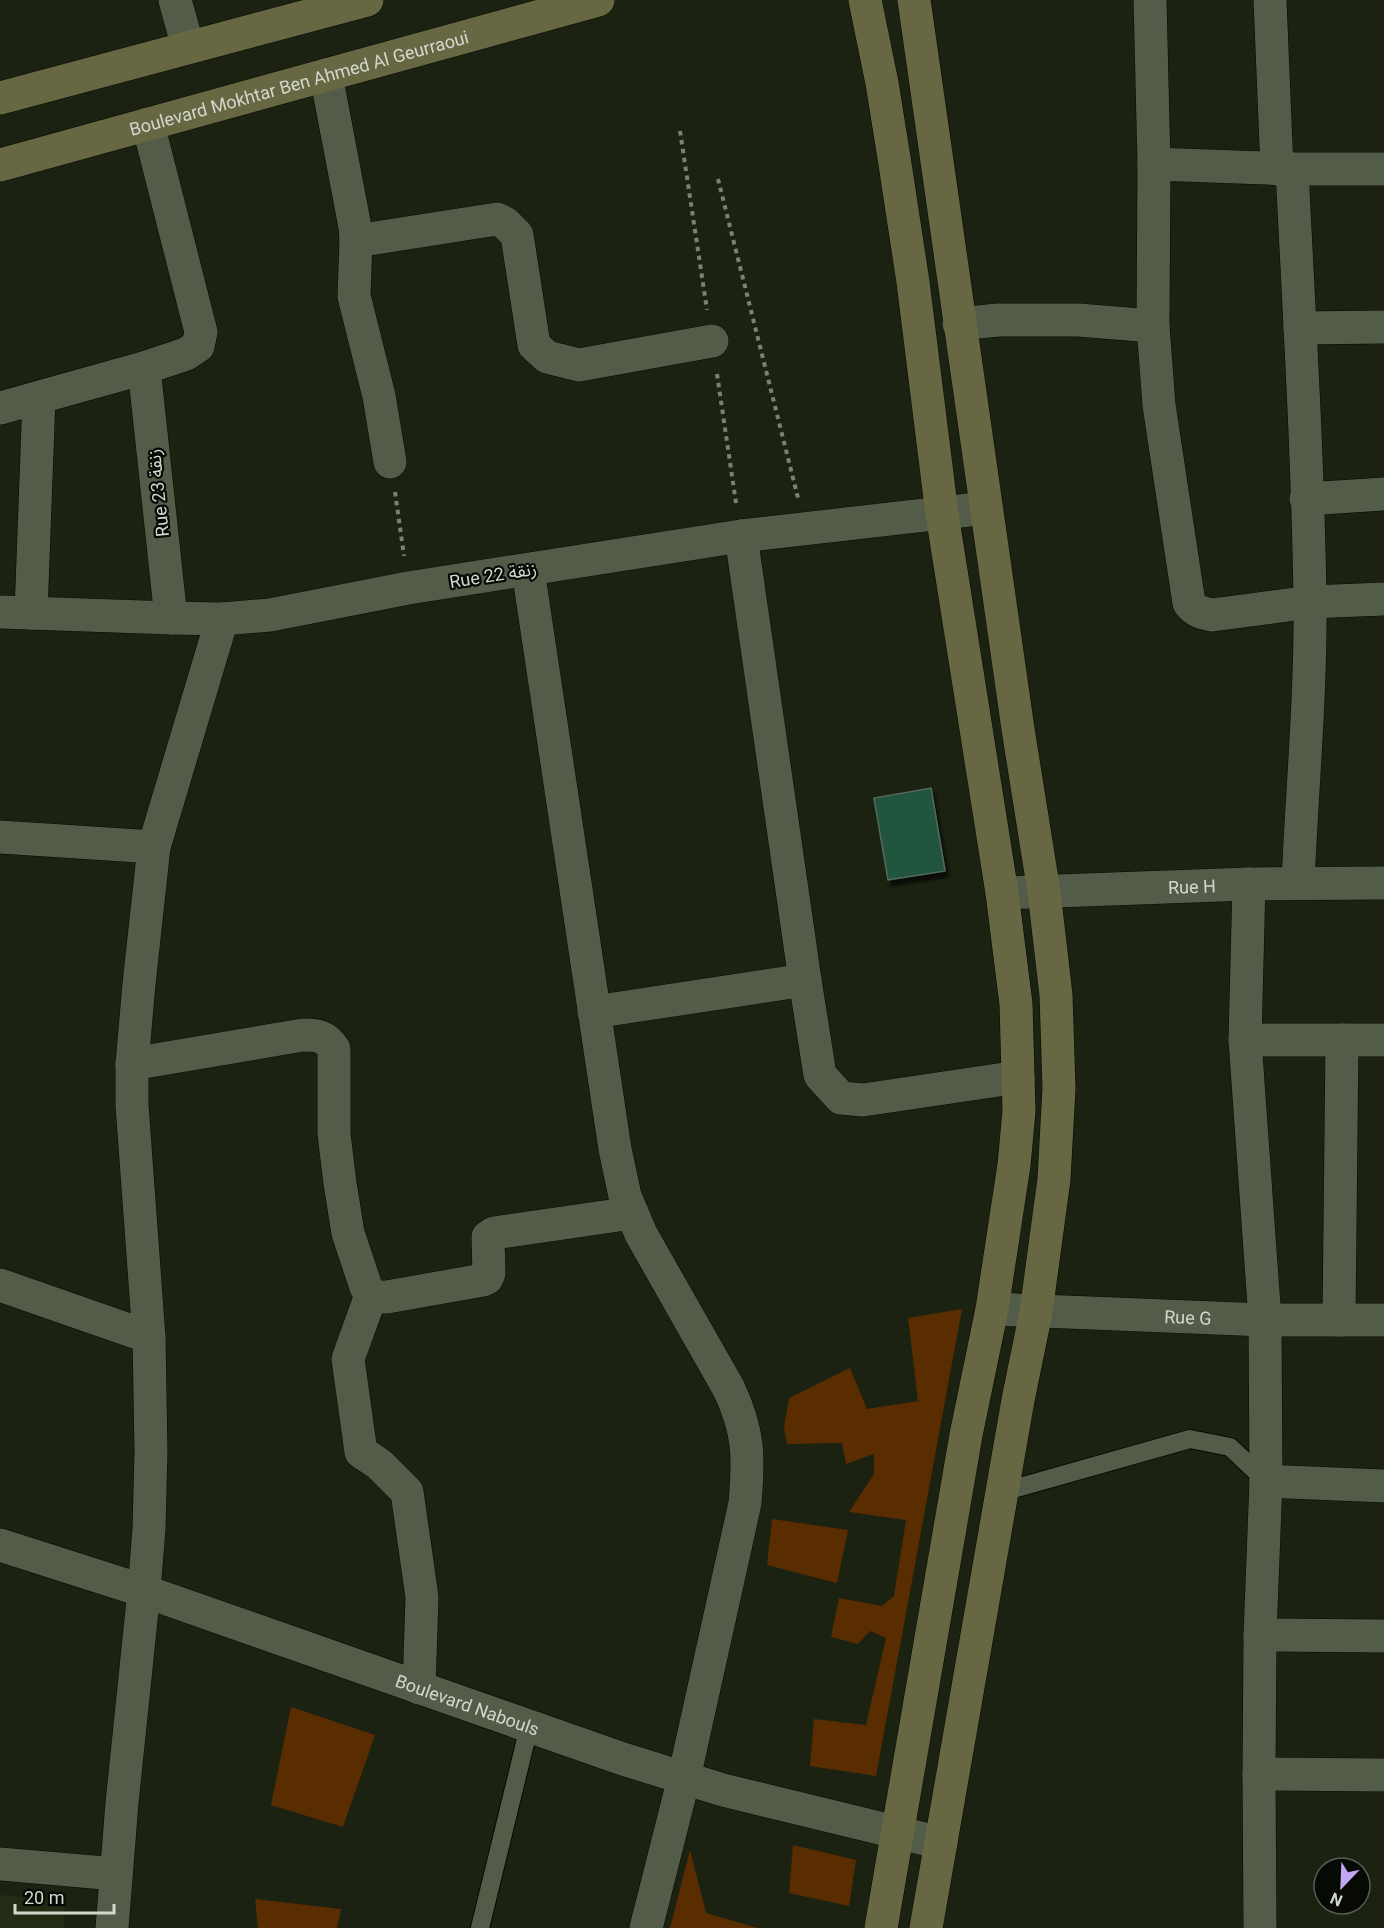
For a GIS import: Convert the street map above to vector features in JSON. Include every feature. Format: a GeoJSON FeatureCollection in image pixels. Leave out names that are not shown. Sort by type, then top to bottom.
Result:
{"type":"FeatureCollection","features":[{"type":"Feature","properties":{"kind":"main road"},"geometry":{"type":"LineString","coordinates":[[0,98],[367,0]]}},
{"type":"Feature","properties":{"kind":"main road","name":"Boulevard Mokhtar Ben Ahmed Al Geurraoui"},"geometry":{"type":"LineString","coordinates":[[0,165],[598,0]]}},
{"type":"Feature","properties":{"kind":"main road"},"geometry":{"type":"LineString","coordinates":[[865,0],[882,83],[913,282],[942,514],[1002,893],[1016,1004],[1019,1111],[1014,1165],[992,1309],[966,1435],[881,1928]]}},
{"type":"Feature","properties":{"kind":"main road"},"geometry":{"type":"LineString","coordinates":[[914,0],[1016,717],[1044,892],[1056,994],[1059,1088],[1054,1179],[1036,1312],[1002,1492],[926,1928]]}},
{"type":"Feature","properties":{"kind":"street"},"geometry":{"type":"LineString","coordinates":[[175,0],[188,47]]}},
{"type":"Feature","properties":{"kind":"street"},"geometry":{"type":"LineString","coordinates":[[1150,0],[1154,164],[1153,326],[1159,405],[1189,603],[1198,612],[1212,615],[1310,602],[1384,599]]}},
{"type":"Feature","properties":{"kind":"street"},"geometry":{"type":"LineString","coordinates":[[1270,0],[1300,328],[1310,602],[1298,883]]}},
{"type":"Feature","properties":{"kind":"street"},"geometry":{"type":"LineString","coordinates":[[326,75],[355,227],[354,296],[379,396],[390,462]]}},
{"type":"Feature","properties":{"kind":"street"},"geometry":{"type":"LineString","coordinates":[[0,408],[144,368],[186,354],[198,346],[201,332],[148,124]]}},
{"type":"Feature","properties":{"kind":"street"},"geometry":{"type":"LineString","coordinates":[[1154,164],[1285,169],[1384,169]]}},
{"type":"Feature","properties":{"kind":"street"},"geometry":{"type":"LineString","coordinates":[[356,241],[497,219],[505,223],[517,235],[534,345],[547,357],[579,365],[712,341]]}},
{"type":"Feature","properties":{"kind":"street"},"geometry":{"type":"LineString","coordinates":[[959,324],[998,320],[1078,320],[1153,326]]}},
{"type":"Feature","properties":{"kind":"street"},"geometry":{"type":"LineString","coordinates":[[1300,328],[1384,327]]}},
{"type":"Feature","properties":{"kind":"street","name":"Rue 23 زنقة"},"geometry":{"type":"LineString","coordinates":[[144,368],[171,618]]}},
{"type":"Feature","properties":{"kind":"street"},"geometry":{"type":"LineString","coordinates":[[15,613],[39,398]]}},
{"type":"Feature","properties":{"kind":"street"},"geometry":{"type":"LineString","coordinates":[[1306,499],[1384,494]]}},
{"type":"Feature","properties":{"kind":"street","name":"Rue 22 زنقة"},"geometry":{"type":"LineString","coordinates":[[15,613],[222,619],[270,615],[408,588],[741,536],[986,508]]}},
{"type":"Feature","properties":{"kind":"street"},"geometry":{"type":"LineString","coordinates":[[741,536],[820,1075],[841,1098],[863,1100],[1018,1077]]}},
{"type":"Feature","properties":{"kind":"street"},"geometry":{"type":"LineString","coordinates":[[528,570],[615,1149],[625,1196],[641,1234],[729,1389],[740,1414],[746,1437],[748,1468],[745,1503],[684,1778],[646,1928]]}},
{"type":"Feature","properties":{"kind":"street"},"geometry":{"type":"LineString","coordinates":[[112,1928],[144,1591],[149,1529],[151,1452],[149,1337],[132,1105],[132,1064],[154,847],[222,619]]}},
{"type":"Feature","properties":{"kind":"street"},"geometry":{"type":"LineString","coordinates":[[0,837],[154,847]]}},
{"type":"Feature","properties":{"kind":"street"},"geometry":{"type":"LineString","coordinates":[[1249,884],[1245,1040],[1265,1320],[1266,1481],[1260,1635],[1260,1928]]}},
{"type":"Feature","properties":{"kind":"street","name":"Rue H"},"geometry":{"type":"LineString","coordinates":[[1002,893],[1249,884],[1384,884]]}},
{"type":"Feature","properties":{"kind":"street"},"geometry":{"type":"LineString","coordinates":[[594,1012],[805,980]]}},
{"type":"Feature","properties":{"kind":"street"},"geometry":{"type":"LineString","coordinates":[[132,1064],[303,1035],[323,1037],[330,1042],[334,1049],[334,1134],[348,1233],[361,1276],[371,1295]]}},
{"type":"Feature","properties":{"kind":"street"},"geometry":{"type":"LineString","coordinates":[[1245,1040],[1384,1040]]}},
{"type":"Feature","properties":{"kind":"street"},"geometry":{"type":"LineString","coordinates":[[1339,1320],[1342,1040]]}},
{"type":"Feature","properties":{"kind":"street"},"geometry":{"type":"LineString","coordinates":[[371,1295],[387,1297],[488,1278],[488,1237],[494,1233],[632,1213]]}},
{"type":"Feature","properties":{"kind":"street"},"geometry":{"type":"LineString","coordinates":[[0,1285],[149,1337]]}},
{"type":"Feature","properties":{"kind":"street"},"geometry":{"type":"LineString","coordinates":[[371,1295],[348,1359],[361,1452],[379,1464],[406,1492],[422,1597],[419,1688]]}},
{"type":"Feature","properties":{"kind":"street","name":"Rue G"},"geometry":{"type":"LineString","coordinates":[[992,1309],[1265,1320],[1384,1320]]}},
{"type":"Feature","properties":{"kind":"street"},"geometry":{"type":"LineString","coordinates":[[1266,1481],[1384,1486]]}},
{"type":"Feature","properties":{"kind":"street","name":"Boulevard Nabouls"},"geometry":{"type":"LineString","coordinates":[[1,1547],[144,1591],[529,1727],[684,1778],[941,1844]]}},
{"type":"Feature","properties":{"kind":"street"},"geometry":{"type":"LineString","coordinates":[[1260,1635],[1384,1636]]}},
{"type":"Feature","properties":{"kind":"street"},"geometry":{"type":"LineString","coordinates":[[1259,1774],[1384,1775]]}},
{"type":"Feature","properties":{"kind":"street"},"geometry":{"type":"LineString","coordinates":[[0,1864],[116,1874]]}},
{"type":"Feature","properties":{"kind":"lane"},"geometry":{"type":"LineString","coordinates":[[1002,1492],[1190,1439],[1230,1447],[1266,1481]]}},
{"type":"Feature","properties":{"kind":"lane"},"geometry":{"type":"LineString","coordinates":[[480,1928],[529,1727]]}},
{"type":"Feature","properties":{"kind":"path"},"geometry":{"type":"LineString","coordinates":[[718,179],[806,528]]}},
{"type":"Feature","properties":{"kind":"path"},"geometry":{"type":"LineString","coordinates":[[390,462],[408,588]]}},
{"type":"Feature","properties":{"kind":"shaded area"},"geometry":{"type":"Polygon","coordinates":[[[962,1309],[876,1776],[810,1766],[814,1719],[866,1725],[886,1638],[870,1631],[858,1644],[831,1637],[839,1598],[882,1606],[894,1596],[906,1520],[849,1512],[874,1474],[874,1454],[846,1464],[842,1443],[787,1444],[784,1428],[789,1398],[850,1368],[867,1409],[918,1401],[908,1318],[962,1309]]]}},
{"type":"Feature","properties":{"kind":"shaded area"},"geometry":{"type":"Polygon","coordinates":[[[772,1519],[848,1530],[837,1583],[767,1565],[772,1519]]]}},
{"type":"Feature","properties":{"kind":"shaded area"},"geometry":{"type":"Polygon","coordinates":[[[291,1707],[375,1735],[343,1827],[271,1805],[291,1707]]]}},
{"type":"Feature","properties":{"kind":"shaded area"},"geometry":{"type":"Polygon","coordinates":[[[793,1845],[856,1860],[849,1906],[789,1893],[793,1845]]]}},
{"type":"Feature","properties":{"kind":"shaded area"},"geometry":{"type":"Polygon","coordinates":[[[690,1850],[706,1913],[758,1928],[670,1928],[690,1850]]]}},
{"type":"Feature","properties":{"kind":"shaded area"},"geometry":{"type":"Polygon","coordinates":[[[0,1895],[65,1899],[64,1928],[0,1928],[0,1895]]]}},
{"type":"Feature","properties":{"kind":"shaded area"},"geometry":{"type":"Polygon","coordinates":[[[255,1899],[341,1909],[337,1928],[258,1928],[255,1899]]]}},
{"type":"Feature","properties":{"kind":"building"},"geometry":{"type":"Polygon","coordinates":[[[931,788],[945,871],[888,880],[874,798],[931,788]]]}}]}
